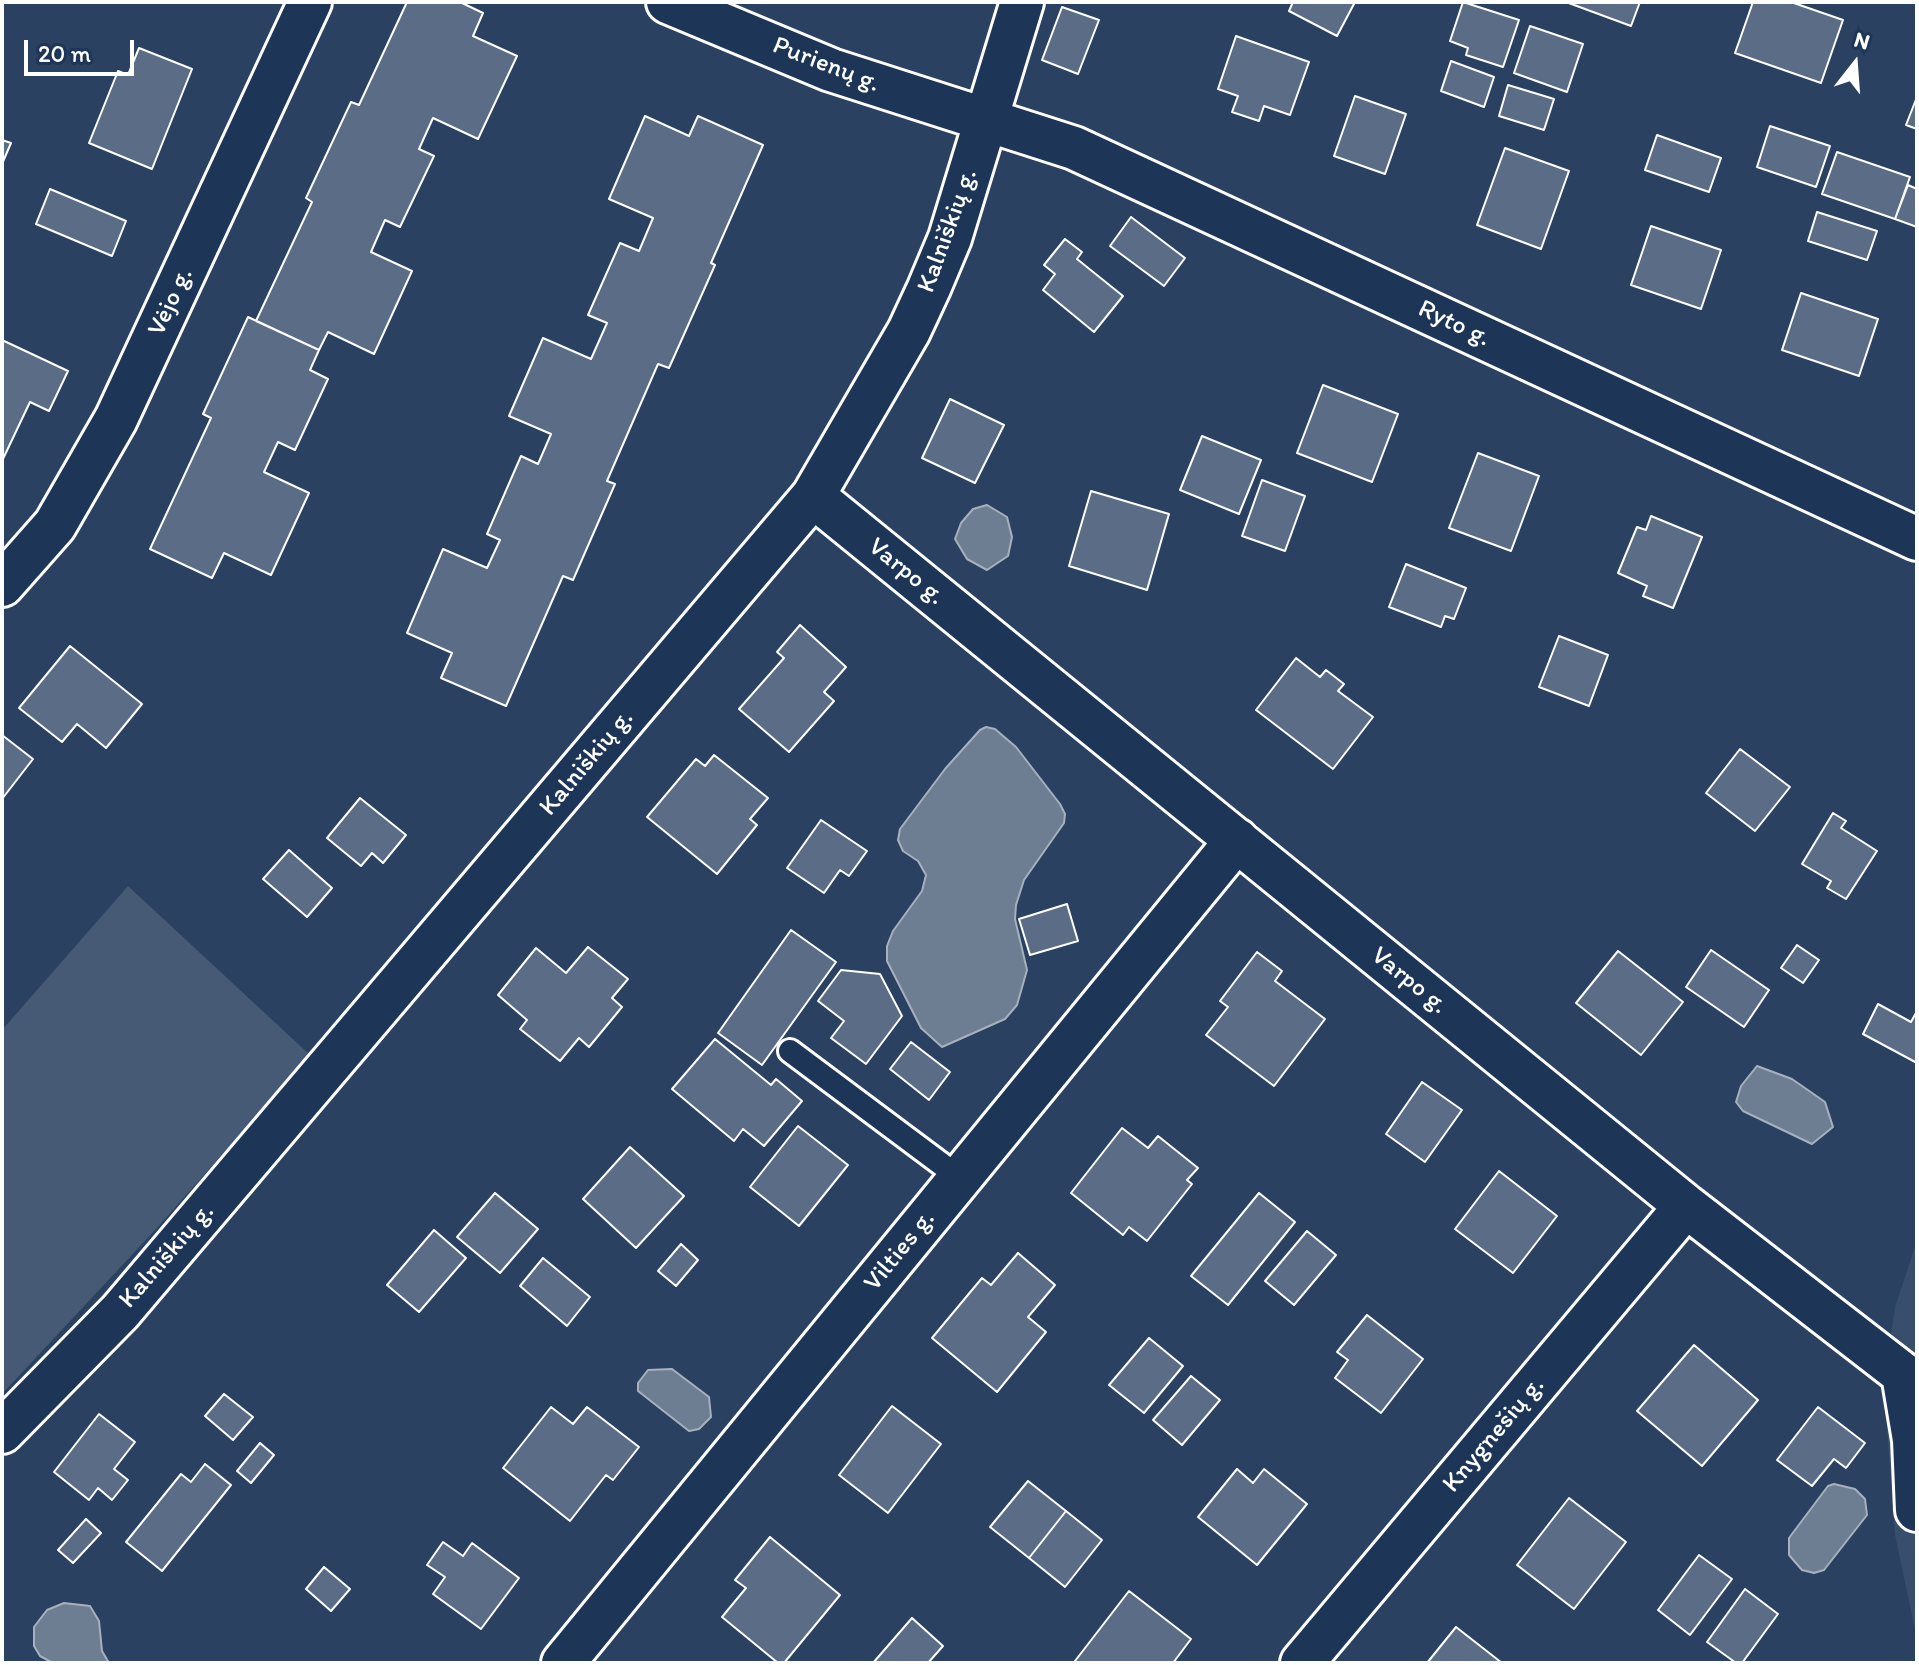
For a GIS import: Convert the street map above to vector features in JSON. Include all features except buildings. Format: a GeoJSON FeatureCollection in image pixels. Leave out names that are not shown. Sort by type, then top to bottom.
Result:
{"type":"FeatureCollection","features":[{"type":"Feature","properties":{"kind":"street","name":"Vėjo g."},"geometry":{"type":"LineString","coordinates":[[2,585],[55,525],[116,419],[310,2]]}},
{"type":"Feature","properties":{"kind":"street","name":"Purienų g."},"geometry":{"type":"LineString","coordinates":[[668,2],[831,70],[988,119]]}},
{"type":"Feature","properties":{"kind":"street","name":"Kalniškių g."},"geometry":{"type":"LineString","coordinates":[[2,1432],[120,1312],[813,496],[909,331],[929,288],[950,238],[1022,2]]}},
{"type":"Feature","properties":{"kind":"street","name":"Ryto g."},"geometry":{"type":"LineString","coordinates":[[988,119],[1074,148],[1917,539]]}},
{"type":"Feature","properties":{"kind":"street","name":"Varpo g."},"geometry":{"type":"LineString","coordinates":[[813,496],[1686,1206],[1903,1374],[1914,1440],[1917,1510]]}},
{"type":"Feature","properties":{"kind":"street","name":"Vilties g."},"geometry":{"type":"LineString","coordinates":[[563,1663],[1237,840]]}},
{"type":"Feature","properties":{"kind":"street","name":"Knygnešių g."},"geometry":{"type":"LineString","coordinates":[[1302,1663],[1686,1206]]}},
{"type":"Feature","properties":{"kind":"lane"},"geometry":{"type":"LineString","coordinates":[[790,1051],[960,1178]]}},
{"type":"Feature","properties":{"kind":"shaded area"},"geometry":{"type":"Polygon","coordinates":[[[987,505],[1007,517],[1012,537],[1008,556],[987,570],[967,559],[955,539],[961,523],[973,509],[987,505]]]}},
{"type":"Feature","properties":{"kind":"shaded area"},"geometry":{"type":"Polygon","coordinates":[[[986,727],[995,729],[1016,747],[1060,804],[1065,814],[1064,823],[1024,880],[1016,905],[1015,919],[1027,970],[1017,1005],[1005,1019],[942,1047],[921,1028],[887,961],[887,946],[893,931],[922,891],[926,875],[918,861],[903,851],[898,840],[900,829],[945,769],[986,727]]]}},
{"type":"Feature","properties":{"kind":"shaded area"},"geometry":{"type":"Polygon","coordinates":[[[128,886],[310,1055],[157,1228],[2,1394],[2,1030],[128,886]]]}},
{"type":"Feature","properties":{"kind":"shaded area"},"geometry":{"type":"Polygon","coordinates":[[[1757,1066],[1792,1079],[1825,1102],[1833,1127],[1812,1144],[1743,1111],[1736,1102],[1741,1086],[1757,1066]]]}},
{"type":"Feature","properties":{"kind":"shaded area"},"geometry":{"type":"Polygon","coordinates":[[[1917,1241],[1917,1639],[1895,1535],[1884,1385],[1895,1307],[1917,1241]]]}},
{"type":"Feature","properties":{"kind":"shaded area"},"geometry":{"type":"Polygon","coordinates":[[[672,1369],[709,1397],[711,1417],[699,1429],[689,1431],[638,1391],[638,1383],[648,1370],[672,1369]]]}},
{"type":"Feature","properties":{"kind":"shaded area"},"geometry":{"type":"Polygon","coordinates":[[[1834,1484],[1855,1489],[1865,1499],[1867,1515],[1824,1570],[1814,1573],[1802,1570],[1789,1555],[1789,1538],[1828,1486],[1834,1484]]]}},
{"type":"Feature","properties":{"kind":"shaded area"},"geometry":{"type":"Polygon","coordinates":[[[64,1603],[90,1606],[99,1621],[102,1651],[109,1663],[53,1663],[40,1656],[34,1646],[34,1627],[47,1610],[64,1603]]]}}]}
